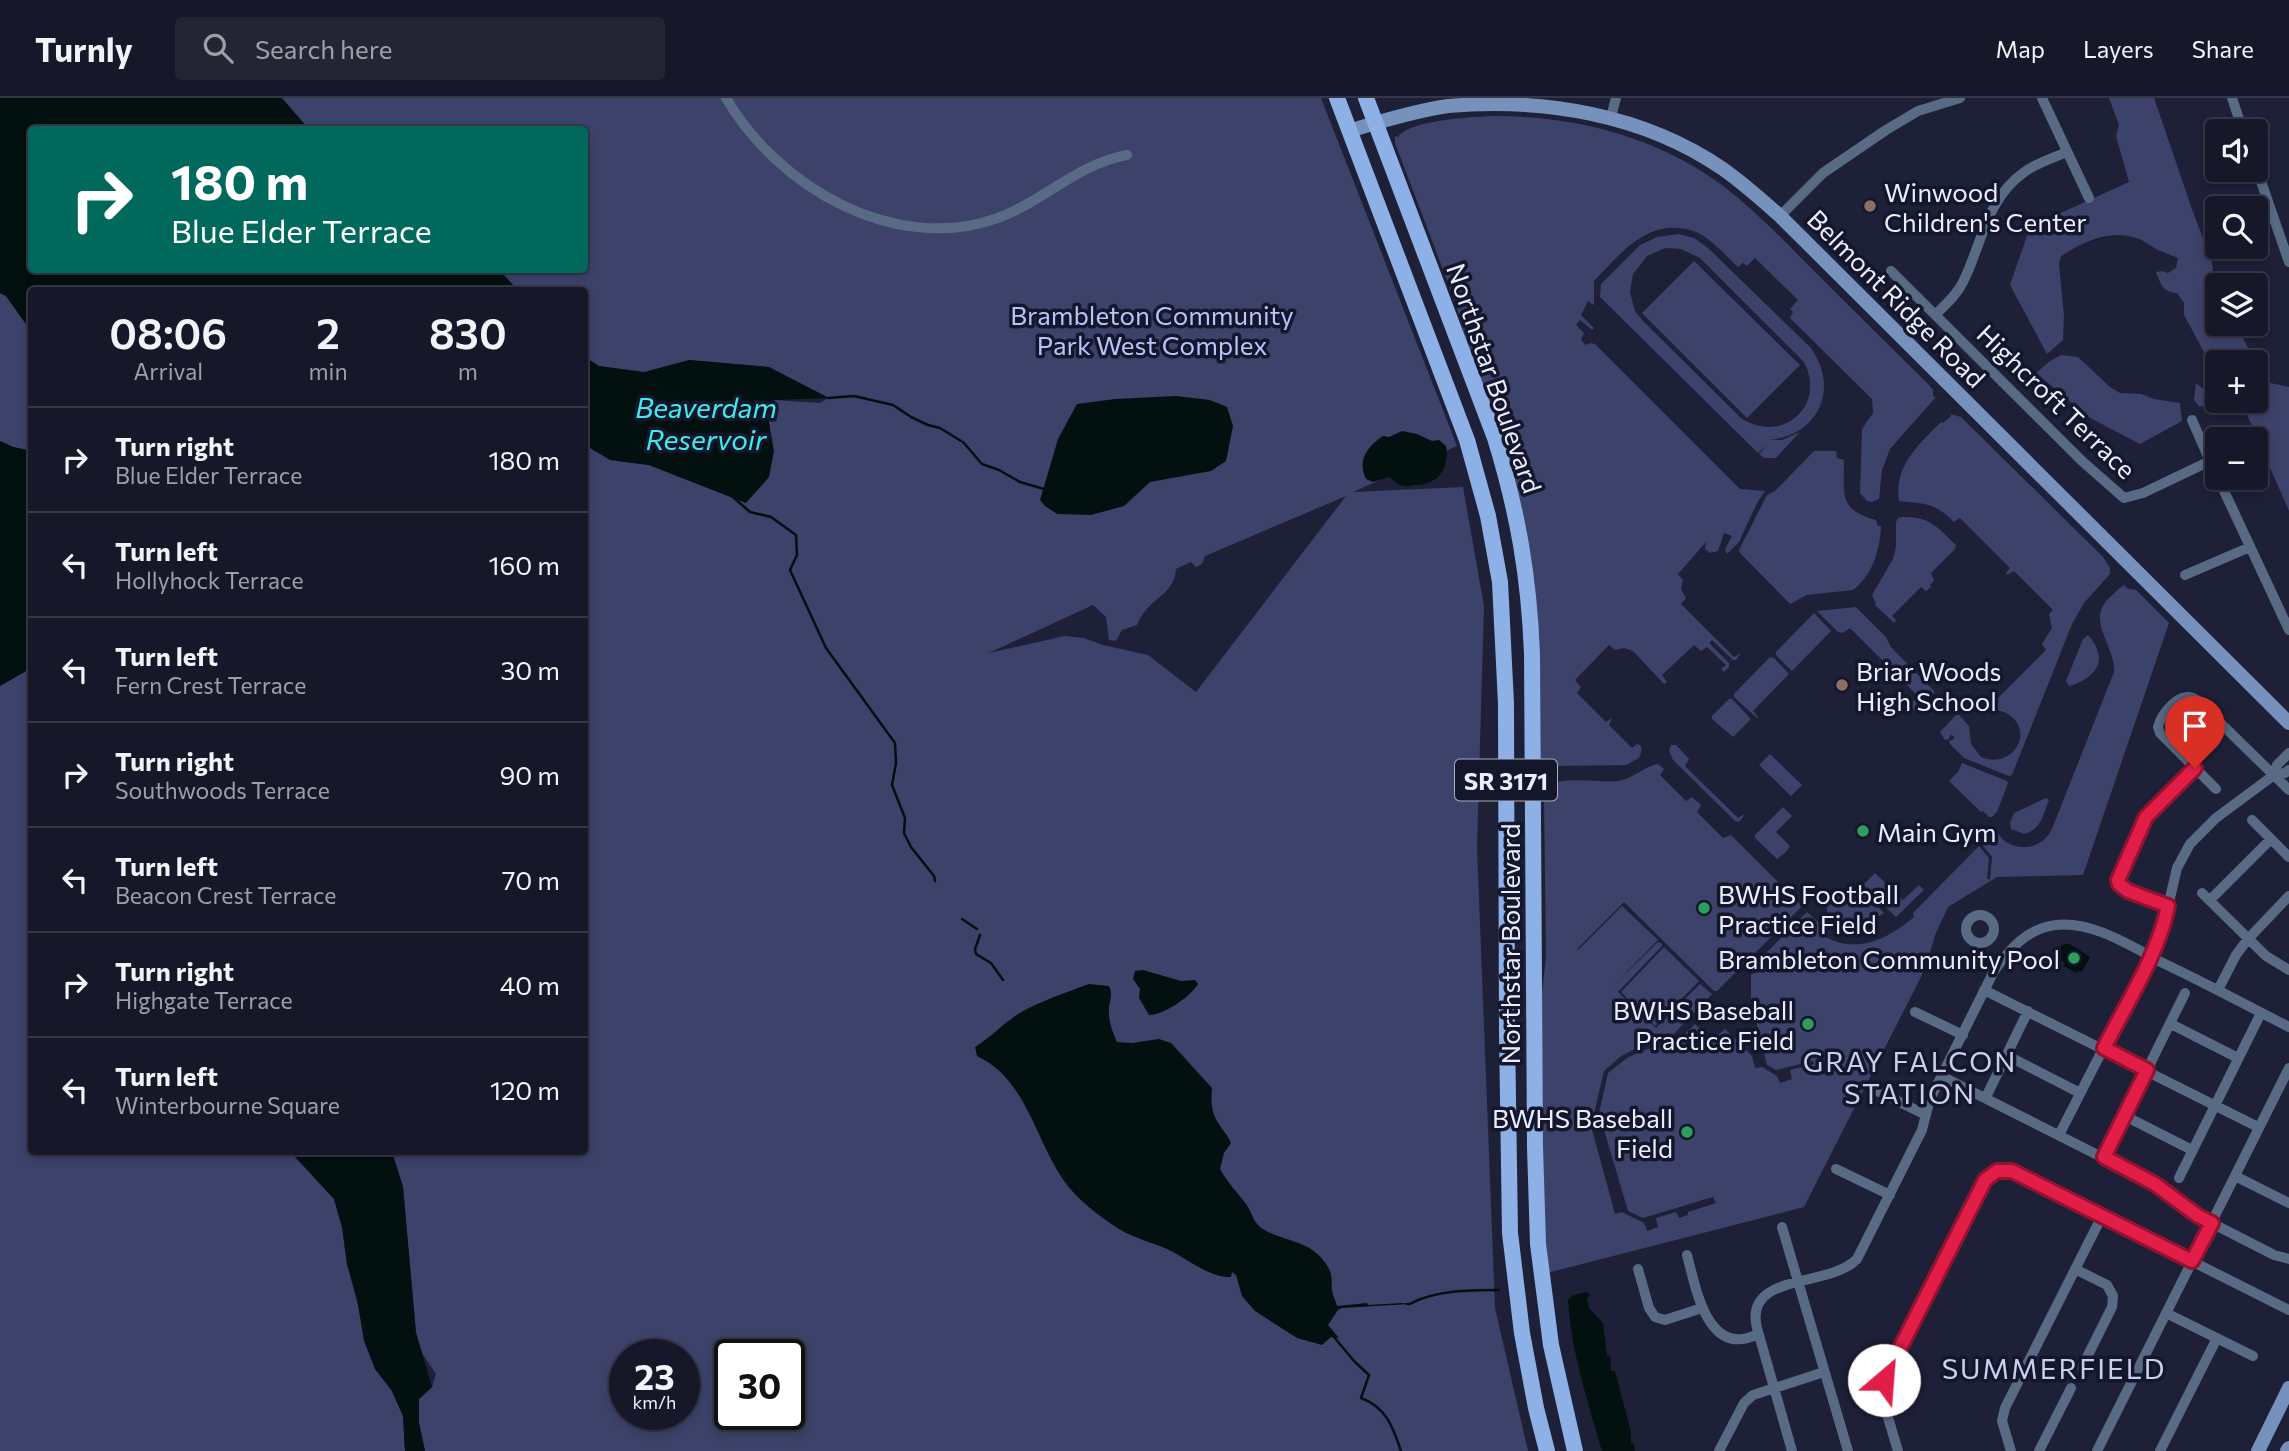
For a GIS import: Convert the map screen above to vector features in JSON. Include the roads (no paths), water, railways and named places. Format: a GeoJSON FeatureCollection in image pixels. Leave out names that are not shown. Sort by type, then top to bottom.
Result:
{"type":"FeatureCollection","features":[{"type":"Feature","properties":{"kind":"main road"},"geometry":{"type":"LineString","coordinates":[[1337,98],[1349,131]]}},
{"type":"Feature","properties":{"kind":"main road"},"geometry":{"type":"LineString","coordinates":[[1366,98],[1375,123]]}},
{"type":"Feature","properties":{"kind":"main road","name":"Belmont Ridge Road"},"geometry":{"type":"LineString","coordinates":[[1349,131],[1432,108],[1514,101],[1568,106],[1611,117],[1655,132],[1701,155],[1742,182],[1780,216],[2289,723]]}},
{"type":"Feature","properties":{"kind":"main road","name":"Northstar Boulevard"},"geometry":{"type":"LineString","coordinates":[[1375,123],[1496,438],[1524,555],[1532,654],[1538,1244],[1553,1358],[1575,1451]]}},
{"type":"Feature","properties":{"kind":"main road","name":"Northstar Boulevard"},"geometry":{"type":"LineString","coordinates":[[1349,131],[1467,440],[1489,516],[1500,582],[1506,704],[1510,1233],[1522,1333],[1547,1451]]}},
{"type":"Feature","properties":{"kind":"main road"},"geometry":{"type":"LineString","coordinates":[[2258,1451],[2289,1388]]}},
{"type":"Feature","properties":{"kind":"street"},"geometry":{"type":"LineString","coordinates":[[726,98],[749,133],[795,177],[848,207],[878,219],[901,224],[940,227],[996,218],[1035,200],[1090,166],[1108,158],[1127,155]]}},
{"type":"Feature","properties":{"kind":"street"},"geometry":{"type":"LineString","coordinates":[[1611,117],[1616,98]]}},
{"type":"Feature","properties":{"kind":"street"},"geometry":{"type":"LineString","coordinates":[[1780,216],[1823,173],[1925,103],[1960,98]]}},
{"type":"Feature","properties":{"kind":"street"},"geometry":{"type":"LineString","coordinates":[[2042,98],[2089,198]]}},
{"type":"Feature","properties":{"kind":"street"},"geometry":{"type":"LineString","coordinates":[[2232,98],[2240,119]]}},
{"type":"Feature","properties":{"kind":"street"},"geometry":{"type":"LineString","coordinates":[[1935,315],[1958,292],[1986,222],[2002,193],[2023,173],[2067,152]]}},
{"type":"Feature","properties":{"kind":"street"},"geometry":{"type":"LineString","coordinates":[[2262,182],[2289,262]]}},
{"type":"Feature","properties":{"kind":"street","name":"Highcroft Terrace"},"geometry":{"type":"LineString","coordinates":[[1891,271],[2082,461],[2124,498],[2205,463]]}},
{"type":"Feature","properties":{"kind":"street"},"geometry":{"type":"LineString","coordinates":[[2192,420],[2205,450]]}},
{"type":"Feature","properties":{"kind":"street"},"geometry":{"type":"LineString","coordinates":[[2223,490],[2289,630]]}},
{"type":"Feature","properties":{"kind":"street"},"geometry":{"type":"LineString","coordinates":[[2185,575],[2249,547]]}},
{"type":"Feature","properties":{"kind":"street"},"geometry":{"type":"LineString","coordinates":[[2216,789],[2160,733],[2158,727],[2171,707],[2186,697],[2196,699],[2289,790]]}},
{"type":"Feature","properties":{"kind":"street"},"geometry":{"type":"LineString","coordinates":[[2274,775],[2277,765],[2289,754]]}},
{"type":"Feature","properties":{"kind":"street"},"geometry":{"type":"LineString","coordinates":[[2168,906],[2128,891],[2118,880],[2146,817],[2195,768]]}},
{"type":"Feature","properties":{"kind":"street"},"geometry":{"type":"LineString","coordinates":[[2059,1135],[2150,957],[2163,928],[2177,868],[2190,844],[2216,818],[2274,775],[2289,770]]}},
{"type":"Feature","properties":{"kind":"street"},"geometry":{"type":"LineString","coordinates":[[2252,820],[2289,857]]}},
{"type":"Feature","properties":{"kind":"street"},"geometry":{"type":"LineString","coordinates":[[2271,839],[2206,897],[2272,960],[2288,967]]}},
{"type":"Feature","properties":{"kind":"street"},"geometry":{"type":"LineString","coordinates":[[2218,990],[2248,939],[2289,896]]}},
{"type":"Feature","properties":{"kind":"street"},"geometry":{"type":"LineString","coordinates":[[1792,1451],[1754,1316],[1760,1299],[1766,1293],[1844,1269],[1853,1264],[1862,1253],[1922,1130],[1930,1099],[1984,990],[2006,953],[2025,936],[2053,925],[2091,928],[2289,1027]]}},
{"type":"Feature","properties":{"kind":"street"},"geometry":{"type":"LineString","coordinates":[[1990,938],[2006,953]]}},
{"type":"Feature","properties":{"kind":"street"},"geometry":{"type":"LineString","coordinates":[[1984,990],[2258,1127]]}},
{"type":"Feature","properties":{"kind":"street"},"geometry":{"type":"LineString","coordinates":[[2104,1157],[2185,993]]}},
{"type":"Feature","properties":{"kind":"street"},"geometry":{"type":"LineString","coordinates":[[1986,1097],[2028,1011]]}},
{"type":"Feature","properties":{"kind":"street"},"geometry":{"type":"LineString","coordinates":[[1915,1012],[1963,1035]]}},
{"type":"Feature","properties":{"kind":"street"},"geometry":{"type":"LineString","coordinates":[[2179,1178],[2261,1013]]}},
{"type":"Feature","properties":{"kind":"street"},"geometry":{"type":"LineString","coordinates":[[2171,1024],[2238,1058]]}},
{"type":"Feature","properties":{"kind":"street"},"geometry":{"type":"LineString","coordinates":[[2006,1055],[2080,1093]]}},
{"type":"Feature","properties":{"kind":"street"},"geometry":{"type":"LineString","coordinates":[[2096,1451],[2258,1127],[2286,1083],[2289,1068]]}},
{"type":"Feature","properties":{"kind":"street"},"geometry":{"type":"LineString","coordinates":[[1941,1076],[2155,1184],[2198,1216],[2279,1257],[2289,1259]]}},
{"type":"Feature","properties":{"kind":"street"},"geometry":{"type":"LineString","coordinates":[[1875,1090],[1926,1115]]}},
{"type":"Feature","properties":{"kind":"street"},"geometry":{"type":"LineString","coordinates":[[2125,1116],[2192,1150]]}},
{"type":"Feature","properties":{"kind":"street"},"geometry":{"type":"LineString","coordinates":[[1836,1169],[1890,1195]]}},
{"type":"Feature","properties":{"kind":"street"},"geometry":{"type":"LineString","coordinates":[[1898,1451],[1881,1387],[1985,1180],[1997,1171],[2012,1171],[2289,1310]]}},
{"type":"Feature","properties":{"kind":"street"},"geometry":{"type":"LineString","coordinates":[[2235,1176],[2286,1202],[2289,1188]]}},
{"type":"Feature","properties":{"kind":"street"},"geometry":{"type":"LineString","coordinates":[[2011,1451],[2002,1422],[2005,1408],[2102,1216]]}},
{"type":"Feature","properties":{"kind":"street"},"geometry":{"type":"LineString","coordinates":[[1782,1227],[1848,1451]]}},
{"type":"Feature","properties":{"kind":"street"},"geometry":{"type":"LineString","coordinates":[[1687,1255],[1702,1308],[1715,1328],[1740,1339],[1759,1335]]}},
{"type":"Feature","properties":{"kind":"street"},"geometry":{"type":"LineString","coordinates":[[1638,1269],[1649,1308],[1658,1319],[1670,1319],[1702,1308]]}},
{"type":"Feature","properties":{"kind":"street"},"geometry":{"type":"LineString","coordinates":[[2075,1269],[2107,1285],[2113,1296],[2112,1307],[2082,1367]]}},
{"type":"Feature","properties":{"kind":"street"},"geometry":{"type":"LineString","coordinates":[[2166,1312],[2253,1356]]}},
{"type":"Feature","properties":{"kind":"street"},"geometry":{"type":"LineString","coordinates":[[2161,1451],[2217,1338]]}},
{"type":"Feature","properties":{"kind":"street"},"geometry":{"type":"LineString","coordinates":[[1718,1451],[1747,1399],[1774,1387],[1824,1372]]}},
{"type":"Feature","properties":{"kind":"street"},"geometry":{"type":"LineString","coordinates":[[2039,1451],[2071,1388]]}},
{"type":"Feature","properties":{"kind":"water"},"geometry":{"type":"Polygon","coordinates":[[[0,98],[282,98],[306,126],[28,126],[28,273],[502,273],[515,287],[28,287],[28,327],[6,296],[0,293],[0,98]]]}},
{"type":"Feature","properties":{"kind":"water","name":"Beaverdam Reservoir"},"geometry":{"type":"Polygon","coordinates":[[[588,359],[599,366],[644,372],[689,360],[769,367],[829,398],[774,400],[767,412],[774,451],[769,477],[746,503],[649,465],[610,460],[588,447],[588,359]]]}},
{"type":"Feature","properties":{"kind":"water"},"geometry":{"type":"Polygon","coordinates":[[[1176,396],[1210,400],[1227,407],[1233,426],[1226,461],[1211,471],[1150,482],[1124,506],[1091,515],[1057,514],[1040,500],[1058,439],[1077,404],[1176,396]]]}},
{"type":"Feature","properties":{"kind":"water"},"geometry":{"type":"Polygon","coordinates":[[[1402,431],[1432,441],[1439,440],[1446,446],[1446,461],[1441,473],[1431,482],[1408,486],[1400,485],[1389,477],[1373,482],[1366,479],[1363,460],[1368,449],[1383,436],[1389,437],[1402,431]]]}},
{"type":"Feature","properties":{"kind":"water"},"geometry":{"type":"Polygon","coordinates":[[[0,441],[28,450],[28,670],[0,686],[0,441]]]}},
{"type":"Feature","properties":{"kind":"water","name":"Brambleton Community Pool"},"geometry":{"type":"Polygon","coordinates":[[[2070,944],[2090,957],[2082,972],[2077,973],[2063,966],[2065,963],[2058,959],[2057,952],[2062,945],[2070,944]]]}},
{"type":"Feature","properties":{"kind":"water"},"geometry":{"type":"Polygon","coordinates":[[[1143,970],[1181,981],[1195,980],[1198,984],[1176,1004],[1162,1012],[1149,1015],[1139,998],[1140,989],[1133,979],[1135,971],[1143,970]]]}},
{"type":"Feature","properties":{"kind":"water"},"geometry":{"type":"Polygon","coordinates":[[[1089,984],[1109,986],[1109,1017],[1117,1042],[1159,1039],[1171,1043],[1212,1088],[1214,1116],[1231,1143],[1224,1153],[1220,1169],[1260,1227],[1306,1246],[1322,1259],[1330,1272],[1337,1306],[1367,1303],[1410,1304],[1342,1308],[1328,1325],[1339,1338],[1331,1337],[1322,1345],[1297,1338],[1255,1311],[1242,1296],[1236,1275],[1232,1272],[1231,1277],[1216,1275],[1166,1249],[1125,1232],[1101,1217],[1078,1197],[1060,1175],[1010,1082],[995,1067],[977,1056],[975,1047],[1026,1009],[1089,984]]]}},
{"type":"Feature","properties":{"kind":"water"},"geometry":{"type":"Polygon","coordinates":[[[294,1155],[393,1155],[403,1187],[416,1333],[432,1387],[419,1399],[419,1423],[425,1451],[405,1451],[403,1416],[392,1391],[375,1369],[364,1341],[334,1199],[294,1155]]]}},
{"type":"Feature","properties":{"kind":"water"},"geometry":{"type":"Polygon","coordinates":[[[1587,1292],[1590,1294],[1587,1299],[1589,1308],[1603,1323],[1607,1356],[1610,1355],[1611,1371],[1615,1371],[1635,1451],[1602,1451],[1581,1376],[1568,1300],[1573,1295],[1587,1292]]]}},
{"type":"Feature","properties":{"kind":"waterway"},"geometry":{"type":"LineString","coordinates":[[828,398],[854,396],[893,405],[911,417],[940,428],[961,441]]}},
{"type":"Feature","properties":{"kind":"waterway"},"geometry":{"type":"LineString","coordinates":[[963,442],[982,464],[1020,482],[1044,489]]}},
{"type":"Feature","properties":{"kind":"waterway"},"geometry":{"type":"LineString","coordinates":[[733,497],[750,512],[771,517],[796,535],[797,555],[790,570],[826,648],[895,743],[896,763],[892,785],[905,818],[904,833],[935,881]]}},
{"type":"Feature","properties":{"kind":"waterway"},"geometry":{"type":"LineString","coordinates":[[962,919],[977,929]]}},
{"type":"Feature","properties":{"kind":"waterway"},"geometry":{"type":"LineString","coordinates":[[980,935],[976,954],[991,963],[1003,980]]}},
{"type":"Feature","properties":{"kind":"waterway"},"geometry":{"type":"LineString","coordinates":[[1407,1304],[1442,1293],[1499,1290]]}},
{"type":"Feature","properties":{"kind":"waterway"},"geometry":{"type":"LineString","coordinates":[[1334,1337],[1369,1375],[1361,1398],[1383,1412],[1401,1451]]}},
{"type":"Feature","properties":{"kind":"place","name":"Winwood Children's Center"},"geometry":{"type":"Point","coordinates":[1870,206]}},
{"type":"Feature","properties":{"kind":"place","name":"Briar Woods High School"},"geometry":{"type":"Point","coordinates":[1842,685]}},
{"type":"Feature","properties":{"kind":"place","name":"Main Gym"},"geometry":{"type":"Point","coordinates":[1863,831]}},
{"type":"Feature","properties":{"kind":"place","name":"BWHS Football Practice Field"},"geometry":{"type":"Point","coordinates":[1704,908]}},
{"type":"Feature","properties":{"kind":"place","name":"Brambleton Community Pool"},"geometry":{"type":"Point","coordinates":[2074,958]}},
{"type":"Feature","properties":{"kind":"place","name":"BWHS Baseball Practice Field"},"geometry":{"type":"Point","coordinates":[1808,1024]}},
{"type":"Feature","properties":{"kind":"place","name":"BWHS Baseball Field"},"geometry":{"type":"Point","coordinates":[1687,1132]}},
{"type":"Feature","properties":{"kind":"district","name":"GRAY FALCON STATION"},"geometry":{"type":"Point","coordinates":[1910,1077]}},
{"type":"Feature","properties":{"kind":"district","name":"SUMMERFIELD"},"geometry":{"type":"Point","coordinates":[2054,1368]}},
{"type":"Feature","properties":{"kind":"park label","name":"Brambleton Community Park West Complex"},"geometry":{"type":"Point","coordinates":[1152,329]}}]}
